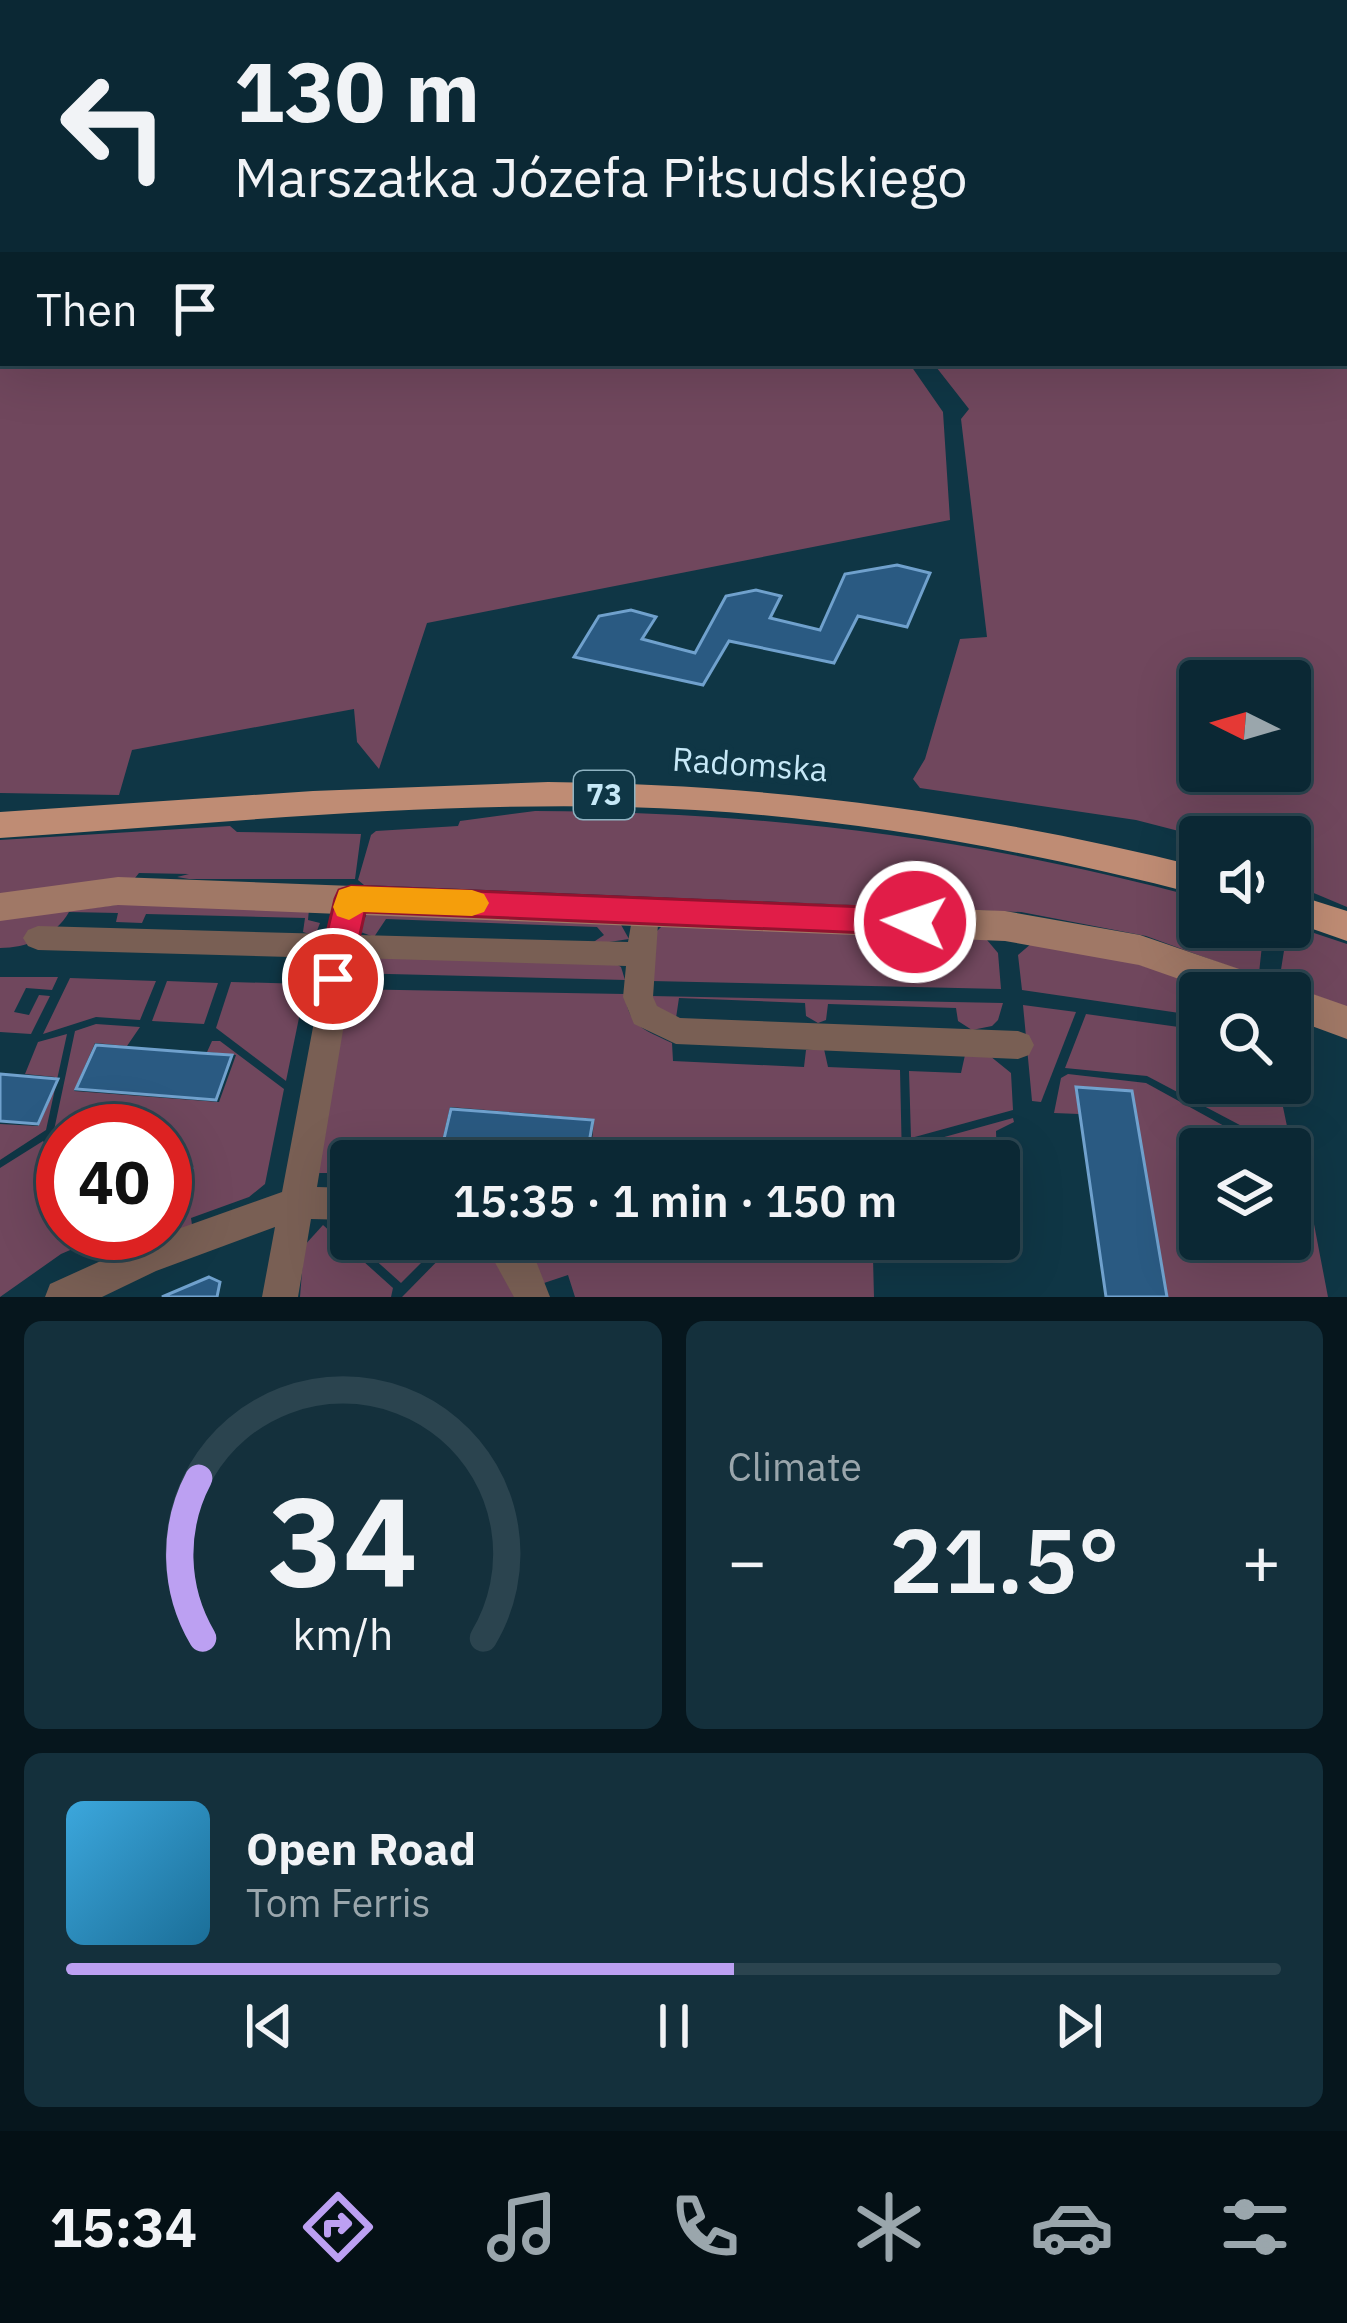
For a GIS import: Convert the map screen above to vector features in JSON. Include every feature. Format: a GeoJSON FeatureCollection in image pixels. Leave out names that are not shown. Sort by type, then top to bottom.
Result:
{"type":"FeatureCollection","features":[{"type":"Feature","properties":{"kind":"main road","name":"Radomska"},"geometry":{"type":"LineString","coordinates":[[0,825],[475,797],[676,797],[814,807],[943,824],[1179,876]]}},
{"type":"Feature","properties":{"kind":"main road"},"geometry":{"type":"LineString","coordinates":[[1311,915],[1347,926]]}},
{"type":"Feature","properties":{"kind":"street"},"geometry":{"type":"LineString","coordinates":[[0,908],[118,891],[1005,926],[1140,950],[1203,972]]}},
{"type":"Feature","properties":{"kind":"street"},"geometry":{"type":"LineString","coordinates":[[280,1297],[351,899]]}},
{"type":"Feature","properties":{"kind":"street"},"geometry":{"type":"LineString","coordinates":[[645,910],[638,997],[645,1015],[676,1030],[1018,1045]]}},
{"type":"Feature","properties":{"kind":"street"},"geometry":{"type":"LineString","coordinates":[[38,938],[318,946],[340,942],[642,954]]}},
{"type":"Feature","properties":{"kind":"street"},"geometry":{"type":"LineString","coordinates":[[1311,1010],[1347,1023]]}},
{"type":"Feature","properties":{"kind":"street"},"geometry":{"type":"LineString","coordinates":[[63,1297],[147,1257],[296,1203],[330,1204]]}},
{"type":"Feature","properties":{"kind":"street"},"geometry":{"type":"LineString","coordinates":[[514,1260],[532,1297]]}},
{"type":"Feature","properties":{"kind":"shaded area"},"geometry":{"type":"Polygon","coordinates":[[[0,366],[911,366],[943,412],[950,520],[427,623],[379,769],[357,742],[354,709],[132,750],[119,795],[0,793],[0,366]]]}},
{"type":"Feature","properties":{"kind":"shaded area"},"geometry":{"type":"Polygon","coordinates":[[[935,366],[1347,366],[1347,907],[1311,892],[1311,816],[1179,816],[1179,831],[1136,820],[920,788],[913,779],[925,759],[960,639],[987,637],[961,419],[969,409],[935,366]]]}},
{"type":"Feature","properties":{"kind":"shaded area"},"geometry":{"type":"Polygon","coordinates":[[[535,811],[620,813],[788,823],[952,844],[1179,893],[1179,948],[1146,936],[1021,912],[364,885],[358,880],[376,831],[458,826],[460,821],[535,811]]]}},
{"type":"Feature","properties":{"kind":"shaded area"},"geometry":{"type":"Polygon","coordinates":[[[230,826],[237,832],[361,834],[355,879],[189,879],[177,877],[189,874],[139,873],[135,878],[0,896],[0,840],[230,826]]]}},
{"type":"Feature","properties":{"kind":"shaded area"},"geometry":{"type":"Polygon","coordinates":[[[124,904],[309,909],[308,920],[320,923],[315,936],[303,932],[305,918],[146,914],[142,923],[116,922],[118,913],[69,912],[39,939],[0,948],[0,919],[124,904]]]}},
{"type":"Feature","properties":{"kind":"shaded area"},"geometry":{"type":"Polygon","coordinates":[[[369,910],[620,923],[629,939],[589,945],[604,935],[597,927],[386,919],[374,937],[358,931],[369,910]]]}},
{"type":"Feature","properties":{"kind":"shaded area"},"geometry":{"type":"Polygon","coordinates":[[[664,924],[987,940],[998,953],[1001,989],[651,981],[655,933],[664,924]]]}},
{"type":"Feature","properties":{"kind":"shaded area"},"geometry":{"type":"Polygon","coordinates":[[[1311,932],[1347,944],[1347,1007],[1311,994],[1311,972],[1281,972],[1284,948],[1311,948],[1311,932]]]}},
{"type":"Feature","properties":{"kind":"shaded area"},"geometry":{"type":"Polygon","coordinates":[[[1032,943],[1118,958],[1179,977],[1179,1013],[1022,990],[1018,955],[1032,943]]]}},
{"type":"Feature","properties":{"kind":"shaded area"},"geometry":{"type":"Polygon","coordinates":[[[1179,948],[1262,948],[1259,972],[1245,972],[1179,948]]]}},
{"type":"Feature","properties":{"kind":"shaded area"},"geometry":{"type":"Polygon","coordinates":[[[358,956],[611,961],[621,967],[625,980],[348,973],[358,956]]]}},
{"type":"Feature","properties":{"kind":"shaded area"},"geometry":{"type":"Polygon","coordinates":[[[0,977],[58,977],[52,990],[26,988],[14,1012],[29,1015],[39,995],[50,996],[31,1034],[0,1032],[0,977]]]}},
{"type":"Feature","properties":{"kind":"shaded area"},"geometry":{"type":"Polygon","coordinates":[[[70,978],[156,981],[140,1020],[96,1017],[43,1034],[70,978]]]}},
{"type":"Feature","properties":{"kind":"shaded area"},"geometry":{"type":"Polygon","coordinates":[[[167,981],[218,983],[204,1024],[152,1021],[167,981]]]}},
{"type":"Feature","properties":{"kind":"shaded area"},"geometry":{"type":"Polygon","coordinates":[[[231,982],[306,984],[286,1081],[216,1028],[231,982]]]}},
{"type":"Feature","properties":{"kind":"shaded area"},"geometry":{"type":"Polygon","coordinates":[[[345,989],[625,994],[635,1021],[672,1043],[673,1061],[804,1067],[806,1050],[824,1049],[828,1067],[900,1070],[902,1140],[592,1140],[594,1119],[450,1107],[442,1140],[330,1140],[330,1176],[318,1173],[345,989]]]}},
{"type":"Feature","properties":{"kind":"shaded area"},"geometry":{"type":"Polygon","coordinates":[[[651,996],[1003,1003],[992,1026],[972,1030],[958,1021],[956,1008],[828,1004],[826,1020],[818,1023],[806,1016],[805,1003],[679,998],[676,1018],[660,1013],[651,996]]]}},
{"type":"Feature","properties":{"kind":"shaded area"},"geometry":{"type":"Polygon","coordinates":[[[1023,1005],[1076,1012],[1041,1102],[1032,1101],[1023,1005]]]}},
{"type":"Feature","properties":{"kind":"shaded area"},"geometry":{"type":"Polygon","coordinates":[[[1086,1014],[1179,1027],[1179,1093],[1147,1076],[1065,1068],[1086,1014]]]}},
{"type":"Feature","properties":{"kind":"shaded area"},"geometry":{"type":"Polygon","coordinates":[[[96,1024],[140,1027],[127,1046],[95,1043],[74,1091],[219,1102],[236,1055],[207,1052],[212,1041],[220,1041],[284,1089],[265,1184],[249,1197],[192,1218],[192,1104],[60,1104],[75,1031],[96,1024]]]}},
{"type":"Feature","properties":{"kind":"shaded area"},"geometry":{"type":"Polygon","coordinates":[[[67,1034],[52,1104],[44,1100],[55,1077],[25,1074],[38,1042],[67,1034]]]}},
{"type":"Feature","properties":{"kind":"shaded area"},"geometry":{"type":"Polygon","coordinates":[[[965,1055],[990,1056],[1011,1073],[1013,1110],[911,1138],[909,1071],[961,1073],[965,1055]]]}},
{"type":"Feature","properties":{"kind":"shaded area"},"geometry":{"type":"Polygon","coordinates":[[[1068,1074],[1146,1083],[1228,1128],[1179,1128],[1179,1260],[1311,1260],[1311,1208],[1328,1297],[1168,1297],[1132,1091],[1075,1086],[1079,1114],[1054,1113],[1061,1078],[1068,1074]]]}},
{"type":"Feature","properties":{"kind":"shaded area"},"geometry":{"type":"Polygon","coordinates":[[[1200,1104],[1282,1104],[1287,1128],[1246,1128],[1200,1104]]]}},
{"type":"Feature","properties":{"kind":"shaded area"},"geometry":{"type":"Polygon","coordinates":[[[1013,1118],[1014,1122],[996,1131],[996,1140],[933,1140],[1013,1118]]]}},
{"type":"Feature","properties":{"kind":"shaded area"},"geometry":{"type":"Polygon","coordinates":[[[0,1124],[36,1126],[36,1137],[0,1160],[0,1124]]]}},
{"type":"Feature","properties":{"kind":"shaded area"},"geometry":{"type":"Polygon","coordinates":[[[36,1145],[36,1260],[52,1260],[0,1297],[0,1168],[36,1145]]]}},
{"type":"Feature","properties":{"kind":"shaded area"},"geometry":{"type":"Polygon","coordinates":[[[323,1225],[330,1231],[330,1260],[362,1260],[393,1288],[391,1297],[300,1297],[304,1246],[323,1225]]]}},
{"type":"Feature","properties":{"kind":"shaded area"},"geometry":{"type":"Polygon","coordinates":[[[375,1260],[424,1260],[401,1283],[375,1260]]]}},
{"type":"Feature","properties":{"kind":"shaded area"},"geometry":{"type":"Polygon","coordinates":[[[438,1260],[499,1260],[519,1297],[402,1297],[438,1260]]]}},
{"type":"Feature","properties":{"kind":"shaded area"},"geometry":{"type":"Polygon","coordinates":[[[532,1260],[873,1260],[874,1297],[575,1297],[568,1275],[544,1283],[532,1260]]]}},
{"type":"Feature","properties":{"kind":"building"},"geometry":{"type":"Polygon","coordinates":[[[897,565],[930,573],[907,627],[858,616],[834,663],[729,641],[703,685],[574,657],[599,616],[631,610],[656,617],[642,639],[695,653],[726,596],[756,590],[781,596],[770,618],[820,630],[845,574],[897,565]]]}},
{"type":"Feature","properties":{"kind":"building"},"geometry":{"type":"Polygon","coordinates":[[[96,1045],[232,1055],[216,1100],[76,1089],[96,1045]]]}},
{"type":"Feature","properties":{"kind":"building"},"geometry":{"type":"Polygon","coordinates":[[[0,1074],[58,1079],[47,1104],[36,1104],[36,1124],[0,1121],[0,1074]]]}},
{"type":"Feature","properties":{"kind":"building"},"geometry":{"type":"Polygon","coordinates":[[[1076,1087],[1132,1091],[1167,1297],[1106,1297],[1076,1087]]]}},
{"type":"Feature","properties":{"kind":"building"},"geometry":{"type":"Polygon","coordinates":[[[451,1109],[593,1120],[590,1140],[444,1140],[451,1109]]]}},
{"type":"Feature","properties":{"kind":"building"},"geometry":{"type":"Polygon","coordinates":[[[209,1277],[220,1282],[217,1297],[162,1297],[209,1277]]]}},
{"type":"Feature","properties":{"kind":"slow traffic"},"geometry":{"type":"LineString","coordinates":[[349,907],[351,899],[472,903]]}},
{"type":"Feature","properties":{"kind":"route"},"geometry":{"type":"LineString","coordinates":[[333,979],[351,899],[915,922]]}}]}
